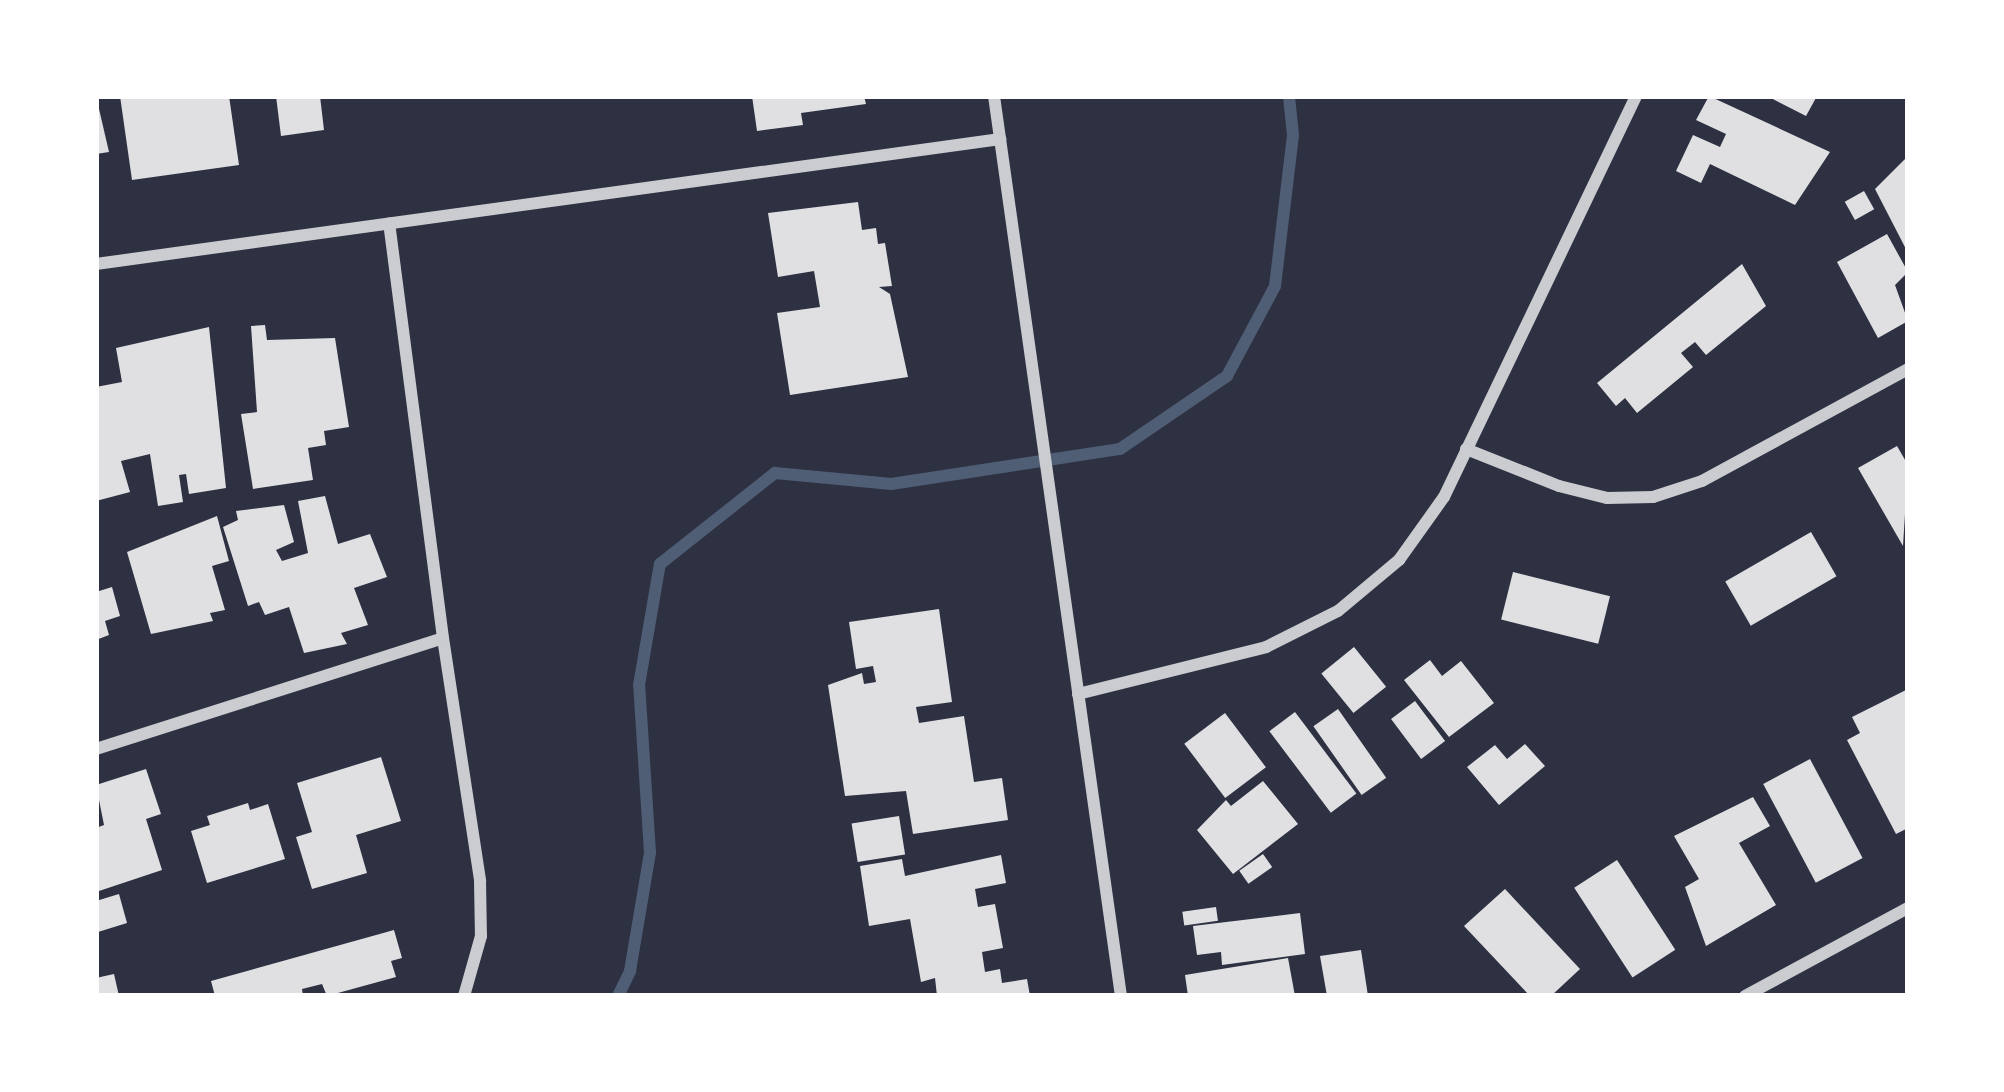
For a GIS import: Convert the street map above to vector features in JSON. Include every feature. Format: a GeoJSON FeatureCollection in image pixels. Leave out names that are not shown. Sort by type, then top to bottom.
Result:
{"type":"FeatureCollection","features":[{"type":"Feature","properties":{"kind":"street"},"geometry":{"type":"LineString","coordinates":[[994,96],[1120,996]]}},
{"type":"Feature","properties":{"kind":"street"},"geometry":{"type":"LineString","coordinates":[[1078,694],[1266,647],[1338,611],[1411,545],[1466,449],[1636,96]]}},
{"type":"Feature","properties":{"kind":"street"},"geometry":{"type":"LineString","coordinates":[[96,264],[1000,139]]}},
{"type":"Feature","properties":{"kind":"street"},"geometry":{"type":"LineString","coordinates":[[389,223],[480,881],[481,936],[464,996]]}},
{"type":"Feature","properties":{"kind":"street"},"geometry":{"type":"LineString","coordinates":[[1466,449],[1575,490],[1653,497],[1702,481],[1908,369]]}},
{"type":"Feature","properties":{"kind":"street"},"geometry":{"type":"LineString","coordinates":[[96,749],[443,638]]}},
{"type":"Feature","properties":{"kind":"street"},"geometry":{"type":"LineString","coordinates":[[1745,996],[1908,908]]}},
{"type":"Feature","properties":{"kind":"building"},"geometry":{"type":"Polygon","coordinates":[[[96,96],[109,152],[96,154],[96,96]]]}},
{"type":"Feature","properties":{"kind":"building"},"geometry":{"type":"Polygon","coordinates":[[[120,96],[229,96],[239,165],[132,180],[120,96]]]}},
{"type":"Feature","properties":{"kind":"building"},"geometry":{"type":"Polygon","coordinates":[[[276,96],[320,96],[324,130],[281,136],[276,96]]]}},
{"type":"Feature","properties":{"kind":"building"},"geometry":{"type":"Polygon","coordinates":[[[752,96],[864,96],[866,104],[801,113],[803,125],[757,131],[752,96]]]}},
{"type":"Feature","properties":{"kind":"building"},"geometry":{"type":"Polygon","coordinates":[[[1709,96],[1830,152],[1795,205],[1710,164],[1701,183],[1676,171],[1693,135],[1720,147],[1726,134],[1696,120],[1709,96]]]}},
{"type":"Feature","properties":{"kind":"building"},"geometry":{"type":"Polygon","coordinates":[[[1767,96],[1817,96],[1806,116],[1767,96]]]}},
{"type":"Feature","properties":{"kind":"building"},"geometry":{"type":"Polygon","coordinates":[[[1908,156],[1908,253],[1875,189],[1908,156]]]}},
{"type":"Feature","properties":{"kind":"building"},"geometry":{"type":"Polygon","coordinates":[[[1864,191],[1874,209],[1855,220],[1845,202],[1864,191]]]}},
{"type":"Feature","properties":{"kind":"building"},"geometry":{"type":"Polygon","coordinates":[[[858,202],[862,230],[876,228],[878,244],[885,243],[892,286],[879,287],[890,294],[908,377],[790,395],[777,313],[820,307],[814,271],[778,277],[768,213],[858,202]]]}},
{"type":"Feature","properties":{"kind":"building"},"geometry":{"type":"Polygon","coordinates":[[[1887,234],[1908,272],[1895,285],[1908,321],[1878,338],[1837,262],[1887,234]]]}},
{"type":"Feature","properties":{"kind":"building"},"geometry":{"type":"Polygon","coordinates":[[[1742,264],[1766,306],[1706,355],[1695,342],[1681,353],[1693,367],[1637,413],[1625,398],[1616,406],[1597,383],[1742,264]]]}},
{"type":"Feature","properties":{"kind":"building"},"geometry":{"type":"Polygon","coordinates":[[[265,325],[267,340],[335,338],[349,427],[324,431],[326,445],[308,448],[313,480],[253,489],[241,414],[257,412],[251,326],[265,325]]]}},
{"type":"Feature","properties":{"kind":"building"},"geometry":{"type":"Polygon","coordinates":[[[209,327],[226,488],[189,494],[186,474],[179,475],[183,502],[158,506],[150,454],[121,461],[130,492],[96,501],[96,387],[122,382],[116,348],[209,327]]]}},
{"type":"Feature","properties":{"kind":"building"},"geometry":{"type":"Polygon","coordinates":[[[1897,446],[1908,465],[1903,546],[1858,468],[1897,446]]]}},
{"type":"Feature","properties":{"kind":"building"},"geometry":{"type":"Polygon","coordinates":[[[325,496],[338,544],[370,534],[387,577],[354,588],[368,625],[341,633],[347,644],[304,653],[289,607],[265,615],[259,602],[248,606],[223,527],[238,520],[236,511],[284,505],[294,542],[276,550],[282,561],[308,553],[298,501],[325,496]]]}},
{"type":"Feature","properties":{"kind":"building"},"geometry":{"type":"Polygon","coordinates":[[[217,516],[229,561],[212,566],[225,610],[210,613],[213,621],[151,634],[127,552],[217,516]]]}},
{"type":"Feature","properties":{"kind":"building"},"geometry":{"type":"Polygon","coordinates":[[[1811,532],[1836,576],[1751,626],[1725,582],[1811,532]]]}},
{"type":"Feature","properties":{"kind":"building"},"geometry":{"type":"Polygon","coordinates":[[[1513,572],[1610,596],[1598,644],[1501,620],[1513,572]]]}},
{"type":"Feature","properties":{"kind":"building"},"geometry":{"type":"Polygon","coordinates":[[[112,587],[120,616],[105,621],[109,635],[96,640],[96,592],[112,587]]]}},
{"type":"Feature","properties":{"kind":"building"},"geometry":{"type":"Polygon","coordinates":[[[939,609],[952,702],[916,707],[919,723],[964,716],[974,782],[1002,778],[1008,820],[913,834],[906,791],[845,796],[828,685],[862,673],[864,684],[876,682],[873,666],[856,669],[849,622],[939,609]]]}},
{"type":"Feature","properties":{"kind":"building"},"geometry":{"type":"Polygon","coordinates":[[[1354,647],[1386,687],[1353,713],[1321,673],[1354,647]]]}},
{"type":"Feature","properties":{"kind":"building"},"geometry":{"type":"Polygon","coordinates":[[[1430,660],[1442,676],[1461,661],[1494,703],[1449,737],[1404,680],[1430,660]]]}},
{"type":"Feature","properties":{"kind":"building"},"geometry":{"type":"Polygon","coordinates":[[[1908,689],[1908,828],[1896,834],[1847,740],[1860,733],[1852,717],[1908,689]]]}},
{"type":"Feature","properties":{"kind":"building"},"geometry":{"type":"Polygon","coordinates":[[[1415,701],[1445,741],[1421,759],[1391,719],[1415,701]]]}},
{"type":"Feature","properties":{"kind":"building"},"geometry":{"type":"Polygon","coordinates":[[[1338,709],[1386,778],[1362,795],[1313,726],[1338,709]]]}},
{"type":"Feature","properties":{"kind":"building"},"geometry":{"type":"Polygon","coordinates":[[[1295,712],[1356,793],[1331,813],[1269,731],[1295,712]]]}},
{"type":"Feature","properties":{"kind":"building"},"geometry":{"type":"Polygon","coordinates":[[[1225,713],[1266,767],[1225,798],[1184,744],[1225,713]]]}},
{"type":"Feature","properties":{"kind":"building"},"geometry":{"type":"Polygon","coordinates":[[[1525,744],[1545,766],[1499,805],[1467,767],[1495,745],[1507,759],[1525,744]]]}},
{"type":"Feature","properties":{"kind":"building"},"geometry":{"type":"Polygon","coordinates":[[[381,757],[401,821],[356,835],[367,873],[312,889],[296,837],[312,832],[297,783],[381,757]]]}},
{"type":"Feature","properties":{"kind":"building"},"geometry":{"type":"Polygon","coordinates":[[[1810,759],[1863,858],[1816,883],[1763,784],[1810,759]]]}},
{"type":"Feature","properties":{"kind":"building"},"geometry":{"type":"Polygon","coordinates":[[[146,769],[161,814],[146,819],[162,870],[96,892],[96,828],[104,825],[96,785],[146,769]]]}},
{"type":"Feature","properties":{"kind":"building"},"geometry":{"type":"Polygon","coordinates":[[[1263,781],[1298,824],[1233,874],[1197,830],[1226,800],[1231,806],[1263,781]]]}},
{"type":"Feature","properties":{"kind":"building"},"geometry":{"type":"Polygon","coordinates":[[[1753,797],[1770,826],[1739,843],[1776,905],[1706,946],[1685,887],[1699,879],[1674,836],[1753,797]]]}},
{"type":"Feature","properties":{"kind":"building"},"geometry":{"type":"Polygon","coordinates":[[[248,803],[250,810],[268,804],[285,859],[207,883],[191,831],[210,825],[207,816],[248,803]]]}},
{"type":"Feature","properties":{"kind":"building"},"geometry":{"type":"Polygon","coordinates":[[[899,816],[905,855],[858,862],[852,824],[899,816]]]}},
{"type":"Feature","properties":{"kind":"building"},"geometry":{"type":"Polygon","coordinates":[[[1263,854],[1272,867],[1248,884],[1239,871],[1263,854]]]}},
{"type":"Feature","properties":{"kind":"building"},"geometry":{"type":"Polygon","coordinates":[[[1001,855],[1006,883],[975,889],[978,907],[995,904],[1003,948],[982,952],[985,972],[1000,969],[1002,983],[1027,979],[1030,996],[937,996],[935,978],[921,982],[910,919],[869,926],[860,866],[902,859],[905,876],[1001,855]]]}},
{"type":"Feature","properties":{"kind":"building"},"geometry":{"type":"Polygon","coordinates":[[[1617,860],[1675,950],[1633,978],[1574,888],[1617,860]]]}},
{"type":"Feature","properties":{"kind":"building"},"geometry":{"type":"Polygon","coordinates":[[[1505,889],[1580,969],[1551,996],[1530,996],[1464,926],[1505,889]]]}},
{"type":"Feature","properties":{"kind":"building"},"geometry":{"type":"Polygon","coordinates":[[[119,894],[127,923],[98,932],[96,901],[119,894]]]}},
{"type":"Feature","properties":{"kind":"building"},"geometry":{"type":"Polygon","coordinates":[[[1216,907],[1218,921],[1184,926],[1182,912],[1216,907]]]}},
{"type":"Feature","properties":{"kind":"building"},"geometry":{"type":"Polygon","coordinates":[[[1300,913],[1305,954],[1222,965],[1221,952],[1197,955],[1193,926],[1300,913]]]}},
{"type":"Feature","properties":{"kind":"building"},"geometry":{"type":"Polygon","coordinates":[[[394,930],[402,958],[391,961],[396,977],[327,996],[322,984],[302,989],[303,996],[215,996],[211,981],[394,930]]]}},
{"type":"Feature","properties":{"kind":"building"},"geometry":{"type":"Polygon","coordinates":[[[1361,950],[1368,996],[1327,996],[1320,956],[1361,950]]]}},
{"type":"Feature","properties":{"kind":"building"},"geometry":{"type":"Polygon","coordinates":[[[1288,958],[1295,996],[1188,996],[1185,975],[1288,958]]]}},
{"type":"Feature","properties":{"kind":"building"},"geometry":{"type":"Polygon","coordinates":[[[114,974],[119,996],[96,996],[96,978],[114,974]]]}},
{"type":"Feature","properties":{"kind":"waterway"},"geometry":{"type":"LineString","coordinates":[[618,996],[630,971],[650,853],[639,685],[660,564],[775,473],[891,484],[1120,449],[1227,376],[1275,286],[1293,135],[1289,96]]}}]}
